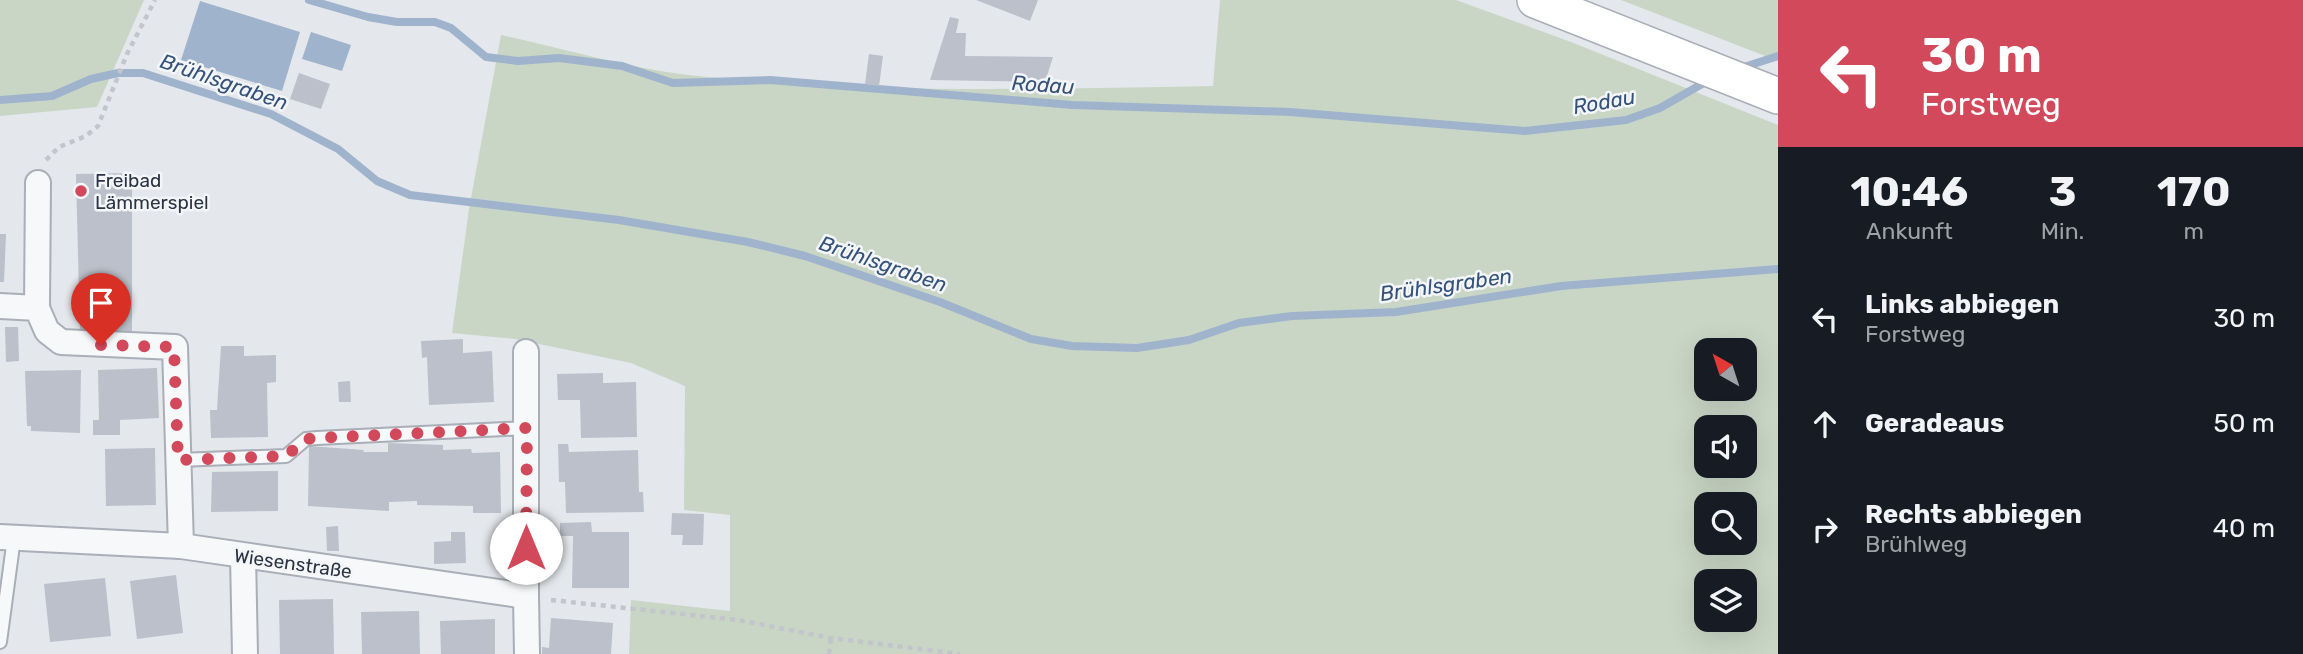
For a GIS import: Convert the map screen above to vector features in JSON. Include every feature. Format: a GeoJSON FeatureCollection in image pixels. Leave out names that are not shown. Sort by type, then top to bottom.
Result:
{"type":"FeatureCollection","features":[{"type":"Feature","properties":{"kind":"main road"},"geometry":{"type":"LineString","coordinates":[[1535,0],[1778,96]]}},
{"type":"Feature","properties":{"kind":"street"},"geometry":{"type":"LineString","coordinates":[[38,183],[37,308],[47,331],[61,342],[76,345],[174,347],[181,546]]}},
{"type":"Feature","properties":{"kind":"street"},"geometry":{"type":"LineString","coordinates":[[0,306],[37,308]]}},
{"type":"Feature","properties":{"kind":"street"},"geometry":{"type":"LineString","coordinates":[[527,352],[527,654]]}},
{"type":"Feature","properties":{"kind":"street","name":"Wiesenstraße"},"geometry":{"type":"LineString","coordinates":[[7,538],[181,546],[526,596]]}},
{"type":"Feature","properties":{"kind":"street"},"geometry":{"type":"LineString","coordinates":[[243,556],[245,654]]}},
{"type":"Feature","properties":{"kind":"lane"},"geometry":{"type":"LineString","coordinates":[[178,460],[286,456],[306,439],[527,428]]}},
{"type":"Feature","properties":{"kind":"lane"},"geometry":{"type":"LineString","coordinates":[[0,642],[7,538]]}},
{"type":"Feature","properties":{"kind":"path"},"geometry":{"type":"LineString","coordinates":[[38,183],[40,168],[49,155],[92,132],[155,0]]}},
{"type":"Feature","properties":{"kind":"path"},"geometry":{"type":"LineString","coordinates":[[526,596],[738,620],[831,638],[960,654]]}},
{"type":"Feature","properties":{"kind":"path"},"geometry":{"type":"LineString","coordinates":[[829,654],[831,638]]}},
{"type":"Feature","properties":{"kind":"green space"},"geometry":{"type":"Polygon","coordinates":[[[0,0],[144,0],[97,107],[0,116],[0,0]]]}},
{"type":"Feature","properties":{"kind":"green space"},"geometry":{"type":"Polygon","coordinates":[[[1220,0],[1456,0],[1571,42],[1778,125],[1778,654],[629,654],[631,600],[730,611],[730,515],[684,510],[685,386],[631,363],[515,339],[452,333],[469,209],[501,35],[642,68],[688,75],[885,88],[1213,86],[1220,0]]]}},
{"type":"Feature","properties":{"kind":"green space"},"geometry":{"type":"Polygon","coordinates":[[[1621,0],[1778,0],[1778,61],[1621,0]]]}},
{"type":"Feature","properties":{"kind":"water"},"geometry":{"type":"Polygon","coordinates":[[[200,1],[300,32],[282,91],[181,60],[200,1]]]}},
{"type":"Feature","properties":{"kind":"water"},"geometry":{"type":"Polygon","coordinates":[[[311,32],[351,45],[342,71],[302,59],[311,32]]]}},
{"type":"Feature","properties":{"kind":"building"},"geometry":{"type":"Polygon","coordinates":[[[976,0],[1038,0],[1030,21],[976,0]]]}},
{"type":"Feature","properties":{"kind":"building"},"geometry":{"type":"Polygon","coordinates":[[[950,17],[959,19],[956,33],[966,33],[965,56],[1053,57],[1045,82],[930,80],[950,17]]]}},
{"type":"Feature","properties":{"kind":"building"},"geometry":{"type":"Polygon","coordinates":[[[869,54],[883,56],[879,86],[865,84],[869,54]]]}},
{"type":"Feature","properties":{"kind":"building"},"geometry":{"type":"Polygon","coordinates":[[[299,73],[330,84],[321,109],[290,99],[299,73]]]}},
{"type":"Feature","properties":{"kind":"building"},"geometry":{"type":"Polygon","coordinates":[[[132,173],[132,333],[80,333],[76,174],[132,173]]]}},
{"type":"Feature","properties":{"kind":"building"},"geometry":{"type":"Polygon","coordinates":[[[0,234],[6,234],[4,282],[0,282],[0,234]]]}},
{"type":"Feature","properties":{"kind":"building"},"geometry":{"type":"Polygon","coordinates":[[[5,327],[18,327],[19,361],[6,362],[5,327]]]}},
{"type":"Feature","properties":{"kind":"building"},"geometry":{"type":"Polygon","coordinates":[[[463,339],[463,353],[492,351],[494,402],[429,405],[427,357],[422,358],[421,341],[463,339]]]}},
{"type":"Feature","properties":{"kind":"building"},"geometry":{"type":"Polygon","coordinates":[[[221,346],[244,346],[244,356],[276,355],[276,382],[267,383],[268,437],[211,438],[210,410],[217,410],[221,346]]]}},
{"type":"Feature","properties":{"kind":"building"},"geometry":{"type":"Polygon","coordinates":[[[157,368],[159,418],[120,420],[120,435],[93,435],[93,420],[99,420],[98,370],[157,368]]]}},
{"type":"Feature","properties":{"kind":"building"},"geometry":{"type":"Polygon","coordinates":[[[81,370],[80,433],[31,431],[31,426],[27,426],[25,371],[81,370]]]}},
{"type":"Feature","properties":{"kind":"building"},"geometry":{"type":"Polygon","coordinates":[[[603,373],[603,383],[636,382],[637,437],[581,438],[580,400],[558,400],[557,374],[603,373]]]}},
{"type":"Feature","properties":{"kind":"building"},"geometry":{"type":"Polygon","coordinates":[[[350,381],[351,402],[339,402],[338,382],[350,381]]]}},
{"type":"Feature","properties":{"kind":"building"},"geometry":{"type":"Polygon","coordinates":[[[388,443],[443,445],[443,450],[471,449],[472,453],[500,452],[501,513],[473,513],[473,506],[417,505],[417,501],[389,502],[389,511],[308,506],[309,446],[388,452],[388,443]]]}},
{"type":"Feature","properties":{"kind":"building"},"geometry":{"type":"Polygon","coordinates":[[[558,444],[568,444],[569,452],[638,450],[639,492],[643,492],[644,512],[566,513],[565,482],[559,482],[558,444]]]}},
{"type":"Feature","properties":{"kind":"building"},"geometry":{"type":"Polygon","coordinates":[[[155,448],[156,505],[106,506],[105,449],[155,448]]]}},
{"type":"Feature","properties":{"kind":"building"},"geometry":{"type":"Polygon","coordinates":[[[278,471],[278,511],[211,512],[212,472],[278,471]]]}},
{"type":"Feature","properties":{"kind":"building"},"geometry":{"type":"Polygon","coordinates":[[[672,513],[704,514],[703,545],[682,545],[683,535],[671,535],[672,513]]]}},
{"type":"Feature","properties":{"kind":"building"},"geometry":{"type":"Polygon","coordinates":[[[591,522],[592,532],[629,532],[629,588],[572,588],[573,536],[560,536],[560,523],[591,522]]]}},
{"type":"Feature","properties":{"kind":"building"},"geometry":{"type":"Polygon","coordinates":[[[338,526],[339,551],[327,551],[326,527],[338,526]]]}},
{"type":"Feature","properties":{"kind":"building"},"geometry":{"type":"Polygon","coordinates":[[[451,532],[465,532],[466,563],[434,564],[434,542],[451,541],[451,532]]]}},
{"type":"Feature","properties":{"kind":"building"},"geometry":{"type":"Polygon","coordinates":[[[176,575],[183,633],[137,639],[130,581],[176,575]]]}},
{"type":"Feature","properties":{"kind":"building"},"geometry":{"type":"Polygon","coordinates":[[[105,578],[111,636],[50,642],[44,584],[105,578]]]}},
{"type":"Feature","properties":{"kind":"building"},"geometry":{"type":"Polygon","coordinates":[[[333,599],[334,654],[280,654],[279,600],[333,599]]]}},
{"type":"Feature","properties":{"kind":"building"},"geometry":{"type":"Polygon","coordinates":[[[419,611],[420,654],[362,654],[361,612],[419,611]]]}},
{"type":"Feature","properties":{"kind":"building"},"geometry":{"type":"Polygon","coordinates":[[[551,618],[613,623],[611,654],[542,654],[542,647],[549,648],[551,618]]]}},
{"type":"Feature","properties":{"kind":"building"},"geometry":{"type":"Polygon","coordinates":[[[495,619],[495,654],[441,654],[440,621],[495,619]]]}},
{"type":"Feature","properties":{"kind":"waterway","name":"Rodau"},"geometry":{"type":"LineString","coordinates":[[309,0],[368,17],[397,22],[435,22],[451,28],[486,57],[518,61],[559,58],[622,66],[673,83],[770,80],[1073,105],[1290,112],[1525,131],[1626,120],[1660,108],[1709,80]]}},
{"type":"Feature","properties":{"kind":"waterway","name":"Rodau"},"geometry":{"type":"LineString","coordinates":[[1741,68],[1778,56]]}},
{"type":"Feature","properties":{"kind":"waterway","name":"Brühlsgraben"},"geometry":{"type":"LineString","coordinates":[[0,100],[52,96],[91,79],[118,73],[143,73],[271,114],[338,149],[377,181],[410,195],[619,220],[748,242],[805,256],[940,302],[1031,339],[1072,346],[1137,348],[1189,340],[1239,323],[1292,316],[1396,312],[1561,286],[1778,269]]}},
{"type":"Feature","properties":{"kind":"place","name":"Freibad Lämmerspiel"},"geometry":{"type":"Point","coordinates":[81,191]}},
{"type":"Feature","properties":{"kind":"route"},"geometry":{"type":"LineString","coordinates":[[101,345],[174,347],[178,460],[286,456],[306,439],[527,428],[526,548]]}}]}
